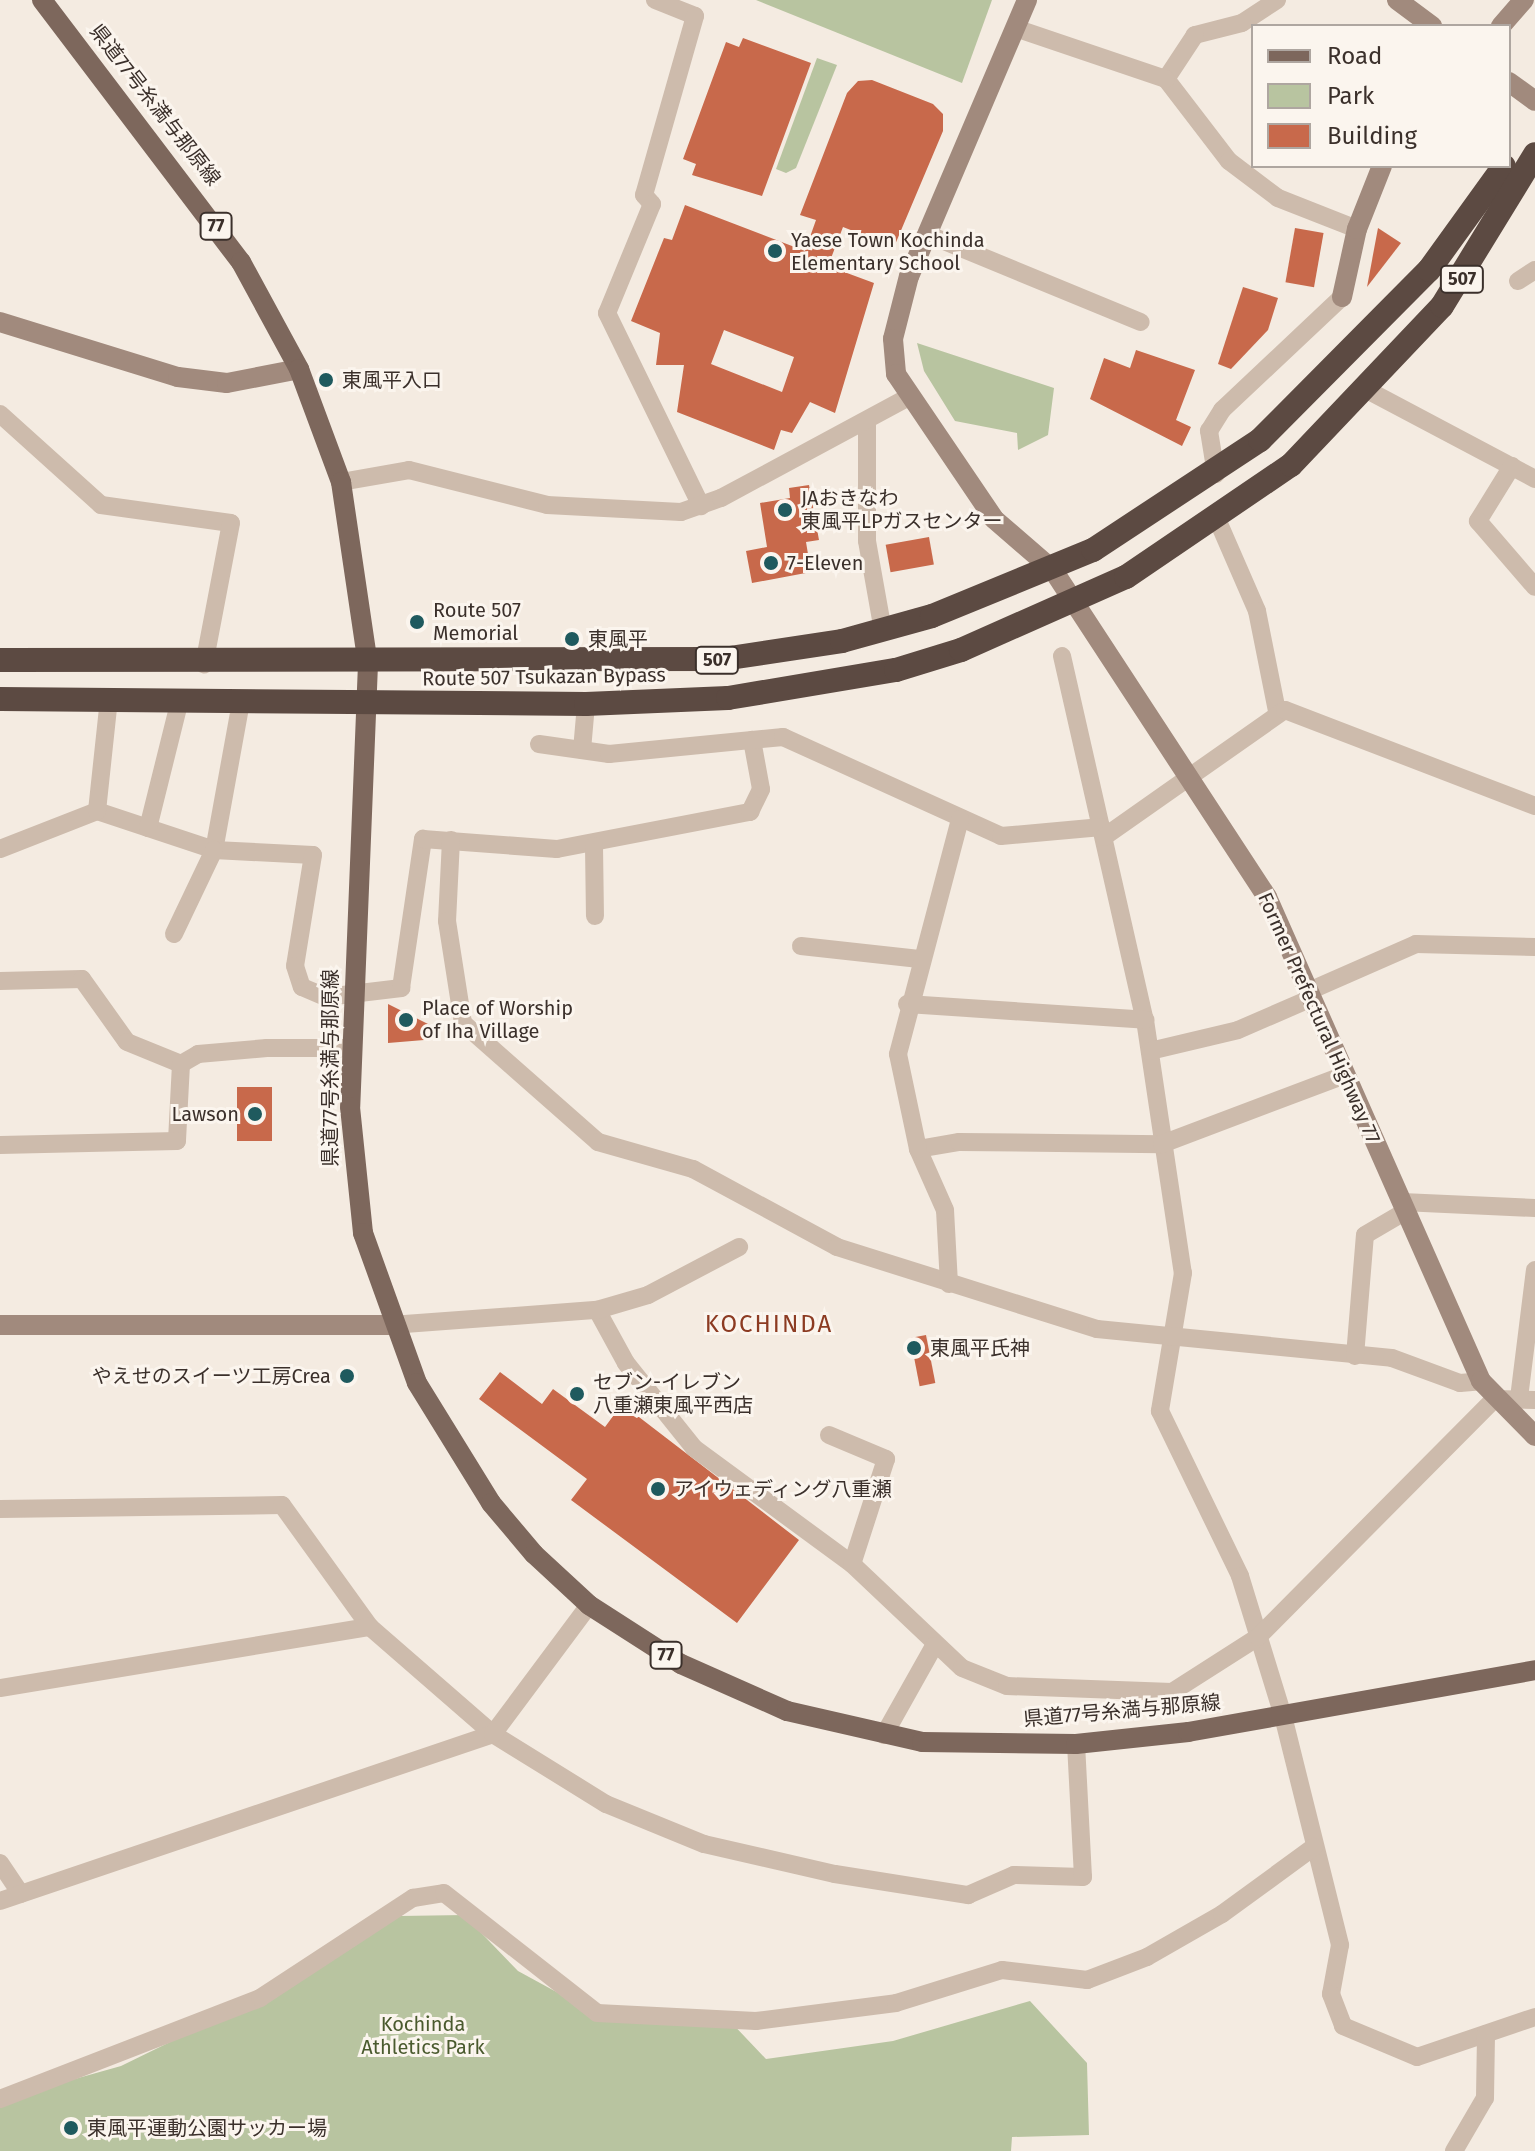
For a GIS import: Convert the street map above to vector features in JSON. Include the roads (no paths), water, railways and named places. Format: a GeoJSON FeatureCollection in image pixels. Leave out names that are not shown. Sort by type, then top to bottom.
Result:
{"type":"FeatureCollection","features":[{"type":"Feature","properties":{"kind":"highway"},"geometry":{"type":"LineString","coordinates":[[1511,159],[1535,134]]}},
{"type":"Feature","properties":{"kind":"highway","name":"507"},"geometry":{"type":"LineString","coordinates":[[1075,605],[1217,519],[1291,465],[1369,391],[1481,253],[1535,154]]}},
{"type":"Feature","properties":{"kind":"highway","name":"507"},"geometry":{"type":"LineString","coordinates":[[1053,570],[1216,474],[1378,327],[1502,168]]}},
{"type":"Feature","properties":{"kind":"highway","name":"Route 507 Tsukazan Bypass"},"geometry":{"type":"LineString","coordinates":[[0,660],[368,664],[723,659],[883,631],[1053,570]]}},
{"type":"Feature","properties":{"kind":"highway","name":"Route 507 Tsukazan Bypass"},"geometry":{"type":"LineString","coordinates":[[0,699],[586,704],[787,693],[896,670],[1075,605]]}},
{"type":"Feature","properties":{"kind":"main road","name":"県道77号糸満与那原線"},"geometry":{"type":"LineString","coordinates":[[42,0],[207,212],[299,369],[341,482],[368,664],[351,997],[351,1048],[363,1233],[391,1325],[450,1443],[491,1503],[589,1605],[734,1690],[884,1735],[959,1745],[1076,1744],[1283,1716],[1535,1670]]}},
{"type":"Feature","properties":{"kind":"street"},"geometry":{"type":"LineString","coordinates":[[655,0],[695,16],[644,195],[652,204],[607,313],[701,506]]}},
{"type":"Feature","properties":{"kind":"street"},"geometry":{"type":"LineString","coordinates":[[341,482],[409,470],[547,505],[681,512],[701,506],[907,398],[893,339],[927,234],[1018,29],[1027,0]]}},
{"type":"Feature","properties":{"kind":"street"},"geometry":{"type":"LineString","coordinates":[[1166,79],[1195,35],[1242,23],[1277,0]]}},
{"type":"Feature","properties":{"kind":"street"},"geometry":{"type":"LineString","coordinates":[[1397,0],[1429,24]]}},
{"type":"Feature","properties":{"kind":"street"},"geometry":{"type":"LineString","coordinates":[[1503,24],[1524,0]]}},
{"type":"Feature","properties":{"kind":"street"},"geometry":{"type":"LineString","coordinates":[[1018,29],[1166,79],[1229,161],[1278,198],[1357,229]]}},
{"type":"Feature","properties":{"kind":"street"},"geometry":{"type":"LineString","coordinates":[[1511,83],[1535,101]]}},
{"type":"Feature","properties":{"kind":"street"},"geometry":{"type":"LineString","coordinates":[[1216,474],[1209,431],[1222,410],[1342,297],[1357,229],[1381,168]]}},
{"type":"Feature","properties":{"kind":"street"},"geometry":{"type":"LineString","coordinates":[[927,234],[1141,322]]}},
{"type":"Feature","properties":{"kind":"street"},"geometry":{"type":"LineString","coordinates":[[1518,281],[1535,270]]}},
{"type":"Feature","properties":{"kind":"street"},"geometry":{"type":"LineString","coordinates":[[0,322],[178,377],[227,383],[299,369]]}},
{"type":"Feature","properties":{"kind":"street"},"geometry":{"type":"LineString","coordinates":[[1369,391],[1535,479]]}},
{"type":"Feature","properties":{"kind":"street","name":"Former Prefectural Highway 77"},"geometry":{"type":"LineString","coordinates":[[907,398],[994,519],[1053,570],[1267,897],[1481,1381],[1494,1399],[1535,1436]]}},
{"type":"Feature","properties":{"kind":"street"},"geometry":{"type":"LineString","coordinates":[[0,414],[101,505],[231,523],[204,664]]}},
{"type":"Feature","properties":{"kind":"street"},"geometry":{"type":"LineString","coordinates":[[867,421],[867,541],[883,631]]}},
{"type":"Feature","properties":{"kind":"street"},"geometry":{"type":"LineString","coordinates":[[1512,466],[1478,521],[1535,587]]}},
{"type":"Feature","properties":{"kind":"street"},"geometry":{"type":"LineString","coordinates":[[1217,519],[1257,611],[1277,711]]}},
{"type":"Feature","properties":{"kind":"street"},"geometry":{"type":"LineString","coordinates":[[1062,656],[1145,1020],[1183,1273],[1160,1411],[1240,1576],[1283,1716],[1340,1945],[1331,1994],[1343,2026],[1417,2057],[1535,2017]]}},
{"type":"Feature","properties":{"kind":"street"},"geometry":{"type":"LineString","coordinates":[[97,811],[109,699]]}},
{"type":"Feature","properties":{"kind":"street"},"geometry":{"type":"LineString","coordinates":[[148,828],[180,700]]}},
{"type":"Feature","properties":{"kind":"street"},"geometry":{"type":"LineString","coordinates":[[174,934],[214,850],[241,702]]}},
{"type":"Feature","properties":{"kind":"street"},"geometry":{"type":"LineString","coordinates":[[582,750],[586,704]]}},
{"type":"Feature","properties":{"kind":"street"},"geometry":{"type":"LineString","coordinates":[[539,744],[609,754],[783,737],[1001,836],[1103,832],[1277,711],[1297,709],[1535,806]]}},
{"type":"Feature","properties":{"kind":"street"},"geometry":{"type":"LineString","coordinates":[[0,849],[97,811],[214,850],[313,855],[297,977],[326,997],[351,997],[401,988],[423,839],[594,846],[750,812],[761,789],[752,740]]}},
{"type":"Feature","properties":{"kind":"street"},"geometry":{"type":"LineString","coordinates":[[949,1284],[945,1210],[918,1149],[898,1054],[907,1004],[960,819]]}},
{"type":"Feature","properties":{"kind":"street"},"geometry":{"type":"LineString","coordinates":[[451,840],[447,921],[463,1023],[565,1118],[598,1142],[693,1169],[837,1247],[1097,1329],[1392,1358],[1460,1383],[1481,1381]]}},
{"type":"Feature","properties":{"kind":"street"},"geometry":{"type":"LineString","coordinates":[[594,846],[595,916]]}},
{"type":"Feature","properties":{"kind":"street"},"geometry":{"type":"LineString","coordinates":[[1150,1051],[1238,1030],[1416,944],[1535,947]]}},
{"type":"Feature","properties":{"kind":"street"},"geometry":{"type":"LineString","coordinates":[[801,946],[919,959]]}},
{"type":"Feature","properties":{"kind":"street"},"geometry":{"type":"LineString","coordinates":[[0,981],[82,979],[127,1042],[181,1064],[226,1052],[351,1048]]}},
{"type":"Feature","properties":{"kind":"street"},"geometry":{"type":"LineString","coordinates":[[907,1004],[1145,1020]]}},
{"type":"Feature","properties":{"kind":"street"},"geometry":{"type":"LineString","coordinates":[[0,1145],[177,1141],[181,1064]]}},
{"type":"Feature","properties":{"kind":"street"},"geometry":{"type":"LineString","coordinates":[[918,1149],[959,1142],[1162,1144],[1345,1075]]}},
{"type":"Feature","properties":{"kind":"street"},"geometry":{"type":"LineString","coordinates":[[1355,1356],[1365,1235],[1404,1207],[1535,1208]]}},
{"type":"Feature","properties":{"kind":"street"},"geometry":{"type":"LineString","coordinates":[[0,1325],[391,1325],[597,1310],[648,1295],[739,1247]]}},
{"type":"Feature","properties":{"kind":"street"},"geometry":{"type":"LineString","coordinates":[[597,1310],[626,1363],[694,1448],[852,1564],[934,1646],[983,1680],[1007,1686],[1152,1695],[1172,1692],[1258,1637],[1494,1399],[1527,1399],[1535,1270]]}},
{"type":"Feature","properties":{"kind":"street"},"geometry":{"type":"LineString","coordinates":[[829,1435],[886,1459],[852,1564]]}},
{"type":"Feature","properties":{"kind":"street"},"geometry":{"type":"LineString","coordinates":[[0,1509],[282,1505],[370,1627],[493,1734],[606,1804],[704,1844],[968,1895],[1014,1875],[1083,1877],[1076,1744]]}},
{"type":"Feature","properties":{"kind":"street"},"geometry":{"type":"LineString","coordinates":[[0,1901],[493,1734],[589,1605]]}},
{"type":"Feature","properties":{"kind":"street"},"geometry":{"type":"LineString","coordinates":[[0,1688],[370,1627]]}},
{"type":"Feature","properties":{"kind":"street"},"geometry":{"type":"LineString","coordinates":[[884,1735],[934,1646]]}},
{"type":"Feature","properties":{"kind":"street"},"geometry":{"type":"LineString","coordinates":[[0,2099],[260,1998],[413,1898],[444,1893],[597,2013],[756,2021],[896,2003],[1002,1970],[1087,1980],[1222,1914],[1314,1847]]}},
{"type":"Feature","properties":{"kind":"street"},"geometry":{"type":"LineString","coordinates":[[0,1863],[21,1894]]}},
{"type":"Feature","properties":{"kind":"street"},"geometry":{"type":"LineString","coordinates":[[1454,2151],[1485,2098],[1486,2034]]}},
{"type":"Feature","properties":{"kind":"place","name":"Yaese Town Kochinda Elementary School"},"geometry":{"type":"Point","coordinates":[775,251]}},
{"type":"Feature","properties":{"kind":"place","name":"東風平入口"},"geometry":{"type":"Point","coordinates":[326,380]}},
{"type":"Feature","properties":{"kind":"place","name":"JAおきなわ 東風平LPガスセンター"},"geometry":{"type":"Point","coordinates":[785,510]}},
{"type":"Feature","properties":{"kind":"place","name":"7-Eleven"},"geometry":{"type":"Point","coordinates":[771,563]}},
{"type":"Feature","properties":{"kind":"place","name":"Route 507 Memorial"},"geometry":{"type":"Point","coordinates":[417,622]}},
{"type":"Feature","properties":{"kind":"place","name":"東風平"},"geometry":{"type":"Point","coordinates":[572,639]}},
{"type":"Feature","properties":{"kind":"place","name":"Place of Worship of Iha Village"},"geometry":{"type":"Point","coordinates":[406,1020]}},
{"type":"Feature","properties":{"kind":"place","name":"Lawson"},"geometry":{"type":"Point","coordinates":[255,1114]}},
{"type":"Feature","properties":{"kind":"place","name":"東風平氏神"},"geometry":{"type":"Point","coordinates":[914,1348]}},
{"type":"Feature","properties":{"kind":"place","name":"やえせのスイーツ工房Crea"},"geometry":{"type":"Point","coordinates":[347,1376]}},
{"type":"Feature","properties":{"kind":"place","name":"セブン-イレブン 八重瀬東風平西店"},"geometry":{"type":"Point","coordinates":[577,1394]}},
{"type":"Feature","properties":{"kind":"place","name":"アイウェディング八重瀬"},"geometry":{"type":"Point","coordinates":[658,1489]}},
{"type":"Feature","properties":{"kind":"place","name":"東風平運動公園サッカー場"},"geometry":{"type":"Point","coordinates":[71,2128]}},
{"type":"Feature","properties":{"kind":"district","name":"KOCHINDA"},"geometry":{"type":"Point","coordinates":[769,1325]}},
{"type":"Feature","properties":{"kind":"park label","name":"Kochinda Athletics Park"},"geometry":{"type":"Point","coordinates":[423,2036]}}]}
